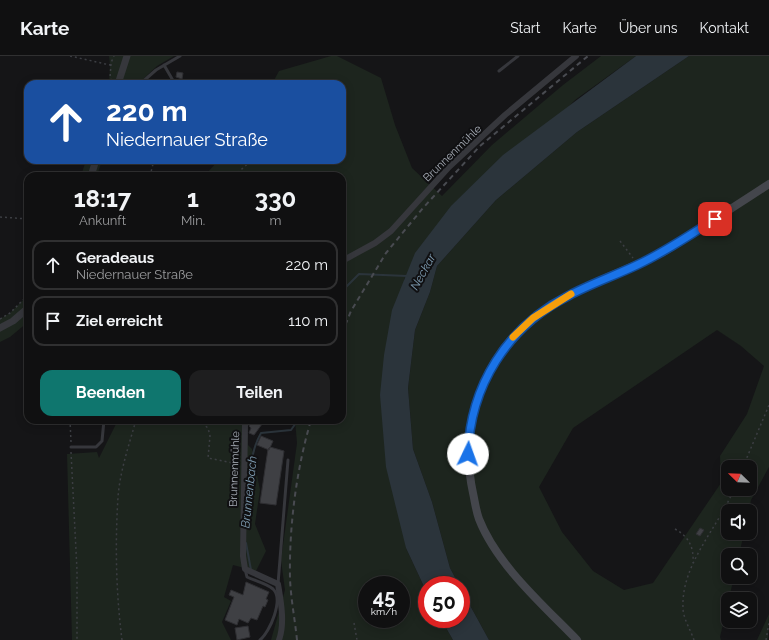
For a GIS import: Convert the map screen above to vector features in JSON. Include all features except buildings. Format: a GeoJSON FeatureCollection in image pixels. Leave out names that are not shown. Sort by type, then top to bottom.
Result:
{"type":"FeatureCollection","features":[{"type":"Feature","properties":{"kind":"main road"},"geometry":{"type":"LineString","coordinates":[[577,640],[509,567],[492,544],[478,518],[469,476],[468,454],[470,424],[481,389],[498,356],[519,331],[548,307],[567,296],[664,252],[769,184]]}},
{"type":"Feature","properties":{"kind":"street"},"geometry":{"type":"LineString","coordinates":[[119,80],[127,56]]}},
{"type":"Feature","properties":{"kind":"street","name":"Brunnenmühle"},"geometry":{"type":"LineString","coordinates":[[346,259],[375,243],[391,231],[449,167],[505,115],[576,56]]}},
{"type":"Feature","properties":{"kind":"street"},"geometry":{"type":"LineString","coordinates":[[0,328],[13,321],[24,311]]}},
{"type":"Feature","properties":{"kind":"street","name":"Brunnenmühle"},"geometry":{"type":"LineString","coordinates":[[245,424],[242,544],[245,569]]}},
{"type":"Feature","properties":{"kind":"street"},"geometry":{"type":"LineString","coordinates":[[245,569],[278,584],[282,602],[281,634],[279,640]]}},
{"type":"Feature","properties":{"kind":"lane"},"geometry":{"type":"LineString","coordinates":[[145,80],[164,65],[180,56]]}},
{"type":"Feature","properties":{"kind":"lane"},"geometry":{"type":"LineString","coordinates":[[499,71],[518,56]]}},
{"type":"Feature","properties":{"kind":"lane"},"geometry":{"type":"LineString","coordinates":[[164,65],[173,80]]}},
{"type":"Feature","properties":{"kind":"lane"},"geometry":{"type":"LineString","coordinates":[[71,448],[96,447],[102,441],[104,424]]}},
{"type":"Feature","properties":{"kind":"lane"},"geometry":{"type":"LineString","coordinates":[[278,584],[288,460]]}},
{"type":"Feature","properties":{"kind":"lane"},"geometry":{"type":"LineString","coordinates":[[245,569],[247,577],[272,589],[277,599],[276,609],[269,629],[260,640]]}},
{"type":"Feature","properties":{"kind":"path"},"geometry":{"type":"LineString","coordinates":[[70,56],[110,65]]}},
{"type":"Feature","properties":{"kind":"path"},"geometry":{"type":"LineString","coordinates":[[111,80],[110,65],[113,56]]}},
{"type":"Feature","properties":{"kind":"path"},"geometry":{"type":"LineString","coordinates":[[238,172],[248,164]]}},
{"type":"Feature","properties":{"kind":"path"},"geometry":{"type":"LineString","coordinates":[[0,217],[24,219]]}},
{"type":"Feature","properties":{"kind":"path"},"geometry":{"type":"LineString","coordinates":[[620,241],[636,265]]}},
{"type":"Feature","properties":{"kind":"path"},"geometry":{"type":"LineString","coordinates":[[0,318],[10,313],[24,299]]}},
{"type":"Feature","properties":{"kind":"path"},"geometry":{"type":"LineString","coordinates":[[746,460],[769,405]]}},
{"type":"Feature","properties":{"kind":"path"},"geometry":{"type":"LineString","coordinates":[[70,424],[77,570],[77,640]]}},
{"type":"Feature","properties":{"kind":"path"},"geometry":{"type":"LineString","coordinates":[[122,640],[117,562],[118,496],[125,458],[135,424]]}},
{"type":"Feature","properties":{"kind":"path"},"geometry":{"type":"LineString","coordinates":[[203,424],[208,428],[210,436],[208,458],[243,465]]}},
{"type":"Feature","properties":{"kind":"path"},"geometry":{"type":"LineString","coordinates":[[694,640],[683,609],[688,576],[728,506],[732,496]]}},
{"type":"Feature","properties":{"kind":"path"},"geometry":{"type":"LineString","coordinates":[[675,529],[682,533],[692,544],[693,565]]}},
{"type":"Feature","properties":{"kind":"path"},"geometry":{"type":"LineString","coordinates":[[766,640],[769,623]]}},
{"type":"Feature","properties":{"kind":"path"},"geometry":{"type":"LineString","coordinates":[[354,624],[357,640]]}},
{"type":"Feature","properties":{"kind":"shaded area"},"geometry":{"type":"Polygon","coordinates":[[[109,56],[174,56],[157,66],[142,80],[109,80],[109,56]]]}},
{"type":"Feature","properties":{"kind":"shaded area"},"geometry":{"type":"Polygon","coordinates":[[[331,56],[337,56],[381,78],[395,125],[412,168],[442,196],[492,145],[563,85],[601,56],[636,56],[575,100],[404,279],[406,548],[419,576],[418,628],[446,628],[453,640],[271,640],[285,590],[281,560],[297,443],[295,424],[346,424],[346,172],[208,172],[215,164],[346,164],[346,80],[274,80],[279,71],[331,56]]]}},
{"type":"Feature","properties":{"kind":"shaded area"},"geometry":{"type":"Polygon","coordinates":[[[689,56],[769,56],[769,467],[757,489],[757,460],[721,460],[721,483],[721,496],[753,496],[750,504],[721,504],[721,540],[742,540],[741,548],[721,548],[721,584],[732,584],[730,592],[721,592],[721,640],[489,640],[470,605],[470,576],[454,576],[450,568],[432,502],[413,449],[408,388],[415,330],[430,292],[437,266],[496,200],[577,132],[689,56]],[[717,330],[573,428],[539,487],[562,532],[593,571],[624,590],[653,583],[721,483],[720,456],[747,414],[764,366],[741,346],[717,330]]]}},
{"type":"Feature","properties":{"kind":"shaded area"},"geometry":{"type":"Polygon","coordinates":[[[85,164],[101,164],[98,172],[82,172],[85,164]]]}},
{"type":"Feature","properties":{"kind":"shaded area"},"geometry":{"type":"Polygon","coordinates":[[[24,299],[24,325],[10,337],[0,342],[0,319],[10,313],[24,299]]]}},
{"type":"Feature","properties":{"kind":"shaded area"},"geometry":{"type":"Polygon","coordinates":[[[116,424],[247,424],[248,445],[252,449],[260,490],[255,524],[266,551],[256,571],[233,565],[224,597],[231,601],[222,622],[231,640],[72,640],[67,454],[97,452],[99,458],[116,424]]]}},
{"type":"Feature","properties":{"kind":"shaded area"},"geometry":{"type":"Polygon","coordinates":[[[769,614],[768,640],[757,640],[769,614]]]}},
{"type":"Feature","properties":{"kind":"water","name":"Neckar"},"geometry":{"type":"Polygon","coordinates":[[[636,56],[689,56],[577,132],[496,200],[437,266],[430,292],[415,330],[408,388],[413,449],[432,502],[450,568],[454,576],[419,576],[406,548],[386,467],[380,395],[384,355],[392,310],[415,253],[451,206],[503,155],[636,56]]]}},
{"type":"Feature","properties":{"kind":"water"},"geometry":{"type":"Polygon","coordinates":[[[470,605],[489,640],[453,640],[446,628],[470,628],[470,605]]]}},
{"type":"Feature","properties":{"kind":"waterway","name":"Brunnenbach"},"geometry":{"type":"LineString","coordinates":[[346,287],[359,274],[407,276]]}},
{"type":"Feature","properties":{"kind":"waterway","name":"Brunnenbach"},"geometry":{"type":"LineString","coordinates":[[246,521],[251,464],[256,443],[261,433],[291,430],[295,424]]}},
{"type":"Feature","properties":{"kind":"waterway","name":"Brunnenbach"},"geometry":{"type":"LineString","coordinates":[[246,543],[251,570]]}},
{"type":"Feature","properties":{"kind":"railway"},"geometry":{"type":"LineString","coordinates":[[346,323],[351,311],[386,253],[423,208],[480,146],[588,56]]}},
{"type":"Feature","properties":{"kind":"railway"},"geometry":{"type":"LineString","coordinates":[[297,640],[290,579],[292,519],[301,459],[310,424]]}},
{"type":"Feature","properties":{"kind":"slow traffic"},"geometry":{"type":"LineString","coordinates":[[513,337],[533,318],[548,307],[571,294]]}},
{"type":"Feature","properties":{"kind":"route"},"geometry":{"type":"LineString","coordinates":[[468,454],[470,424],[481,389],[498,356],[508,342],[519,331],[548,307],[567,296],[664,252],[715,219]]}}]}
